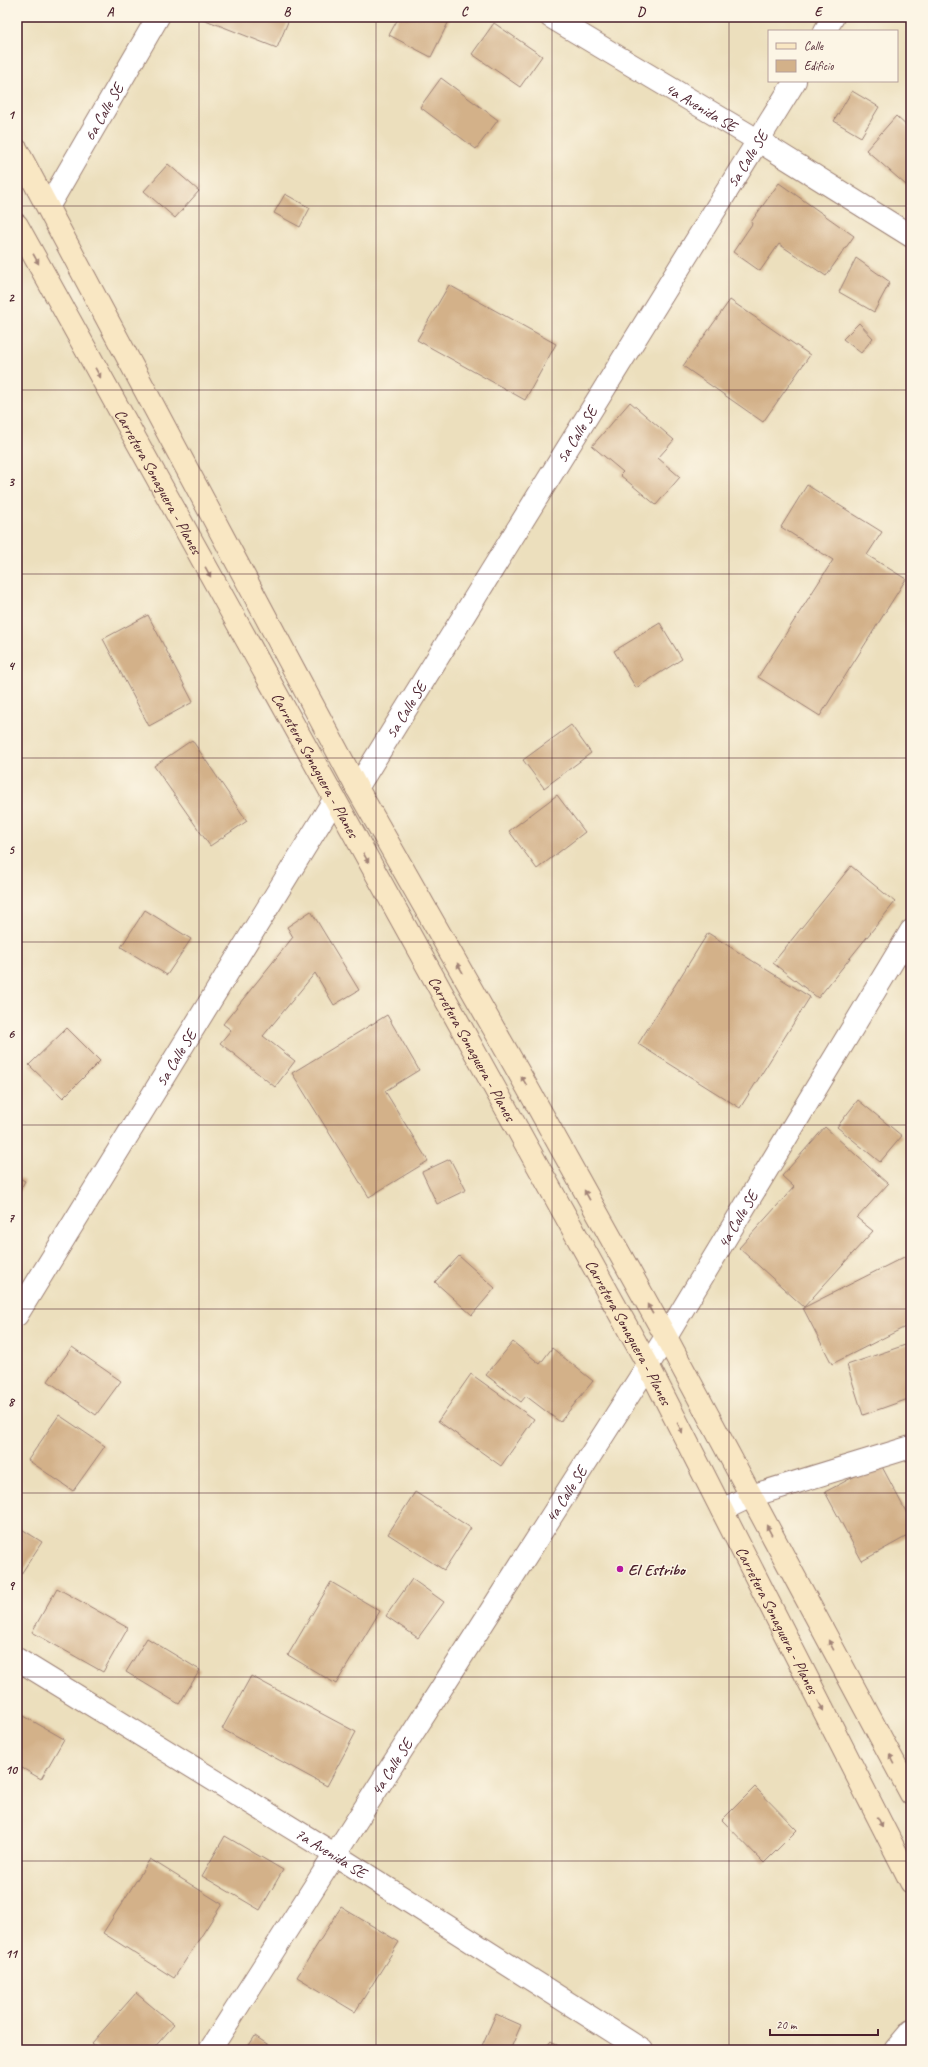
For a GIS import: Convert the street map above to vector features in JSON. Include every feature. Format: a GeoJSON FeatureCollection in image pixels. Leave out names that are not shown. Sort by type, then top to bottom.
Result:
{"type":"FeatureCollection","features":[{"type":"Feature","properties":{"kind":"main road","name":"Carretera Sonaguera - Planes"},"geometry":{"type":"LineString","coordinates":[[17,150],[357,788],[523,1080],[666,1338],[911,1794]]}},
{"type":"Feature","properties":{"kind":"main road","name":"Carretera Sonaguera - Planes"},"geometry":{"type":"LineString","coordinates":[[19,236],[648,1365],[911,1882]]}},
{"type":"Feature","properties":{"kind":"street","name":"6a Calle SE"},"geometry":{"type":"LineString","coordinates":[[48,207],[158,17]]}},
{"type":"Feature","properties":{"kind":"street","name":"4a Avenida SE"},"geometry":{"type":"LineString","coordinates":[[551,17],[758,141],[911,236]]}},
{"type":"Feature","properties":{"kind":"street"},"geometry":{"type":"LineString","coordinates":[[826,30],[833,17]]}},
{"type":"Feature","properties":{"kind":"street","name":"5a Calle SE"},"geometry":{"type":"LineString","coordinates":[[357,788],[794,82]]}},
{"type":"Feature","properties":{"kind":"street","name":"5a Calle SE"},"geometry":{"type":"LineString","coordinates":[[17,1315],[334,800]]}},
{"type":"Feature","properties":{"kind":"street","name":"4a Calle SE"},"geometry":{"type":"LineString","coordinates":[[210,2050],[334,1854],[666,1338],[911,931]]}},
{"type":"Feature","properties":{"kind":"street"},"geometry":{"type":"LineString","coordinates":[[722,1510],[750,1496],[911,1447]]}},
{"type":"Feature","properties":{"kind":"street","name":"7a Avenida SE"},"geometry":{"type":"LineString","coordinates":[[17,1659],[334,1854],[642,2050]]}},
{"type":"Feature","properties":{"kind":"street"},"geometry":{"type":"LineString","coordinates":[[895,2050],[911,2031]]}},
{"type":"Feature","properties":{"kind":"building"},"geometry":{"type":"Polygon","coordinates":[[[204,17],[290,17],[277,48],[203,19],[204,17]]]}},
{"type":"Feature","properties":{"kind":"building"},"geometry":{"type":"Polygon","coordinates":[[[399,17],[451,17],[431,57],[389,35],[399,17]]]}},
{"type":"Feature","properties":{"kind":"building"},"geometry":{"type":"Polygon","coordinates":[[[494,23],[542,56],[520,87],[472,54],[494,23]]]}},
{"type":"Feature","properties":{"kind":"building"},"geometry":{"type":"Polygon","coordinates":[[[441,78],[498,120],[476,149],[420,107],[441,78]]]}},
{"type":"Feature","properties":{"kind":"building"},"geometry":{"type":"Polygon","coordinates":[[[852,91],[879,107],[861,137],[834,121],[852,91]]]}},
{"type":"Feature","properties":{"kind":"building"},"geometry":{"type":"Polygon","coordinates":[[[896,116],[911,130],[911,180],[906,185],[866,150],[896,116]]]}},
{"type":"Feature","properties":{"kind":"building"},"geometry":{"type":"Polygon","coordinates":[[[168,164],[199,191],[175,218],[144,191],[168,164]]]}},
{"type":"Feature","properties":{"kind":"building"},"geometry":{"type":"Polygon","coordinates":[[[779,183],[854,236],[826,276],[779,244],[760,271],[733,252],[752,224],[751,222],[779,183]]]}},
{"type":"Feature","properties":{"kind":"building"},"geometry":{"type":"Polygon","coordinates":[[[285,194],[310,208],[300,227],[274,213],[285,194]]]}},
{"type":"Feature","properties":{"kind":"building"},"geometry":{"type":"Polygon","coordinates":[[[856,258],[890,282],[874,312],[839,292],[856,258]]]}},
{"type":"Feature","properties":{"kind":"building"},"geometry":{"type":"Polygon","coordinates":[[[449,285],[556,344],[525,400],[417,340],[449,285]]]}},
{"type":"Feature","properties":{"kind":"building"},"geometry":{"type":"Polygon","coordinates":[[[730,300],[810,355],[763,422],[683,366],[730,300]]]}},
{"type":"Feature","properties":{"kind":"building"},"geometry":{"type":"Polygon","coordinates":[[[859,323],[873,338],[861,353],[843,339],[859,323]]]}},
{"type":"Feature","properties":{"kind":"building"},"geometry":{"type":"Polygon","coordinates":[[[630,402],[674,440],[658,458],[680,477],[656,505],[620,475],[623,472],[592,446],[630,402]]]}},
{"type":"Feature","properties":{"kind":"building"},"geometry":{"type":"Polygon","coordinates":[[[807,485],[882,532],[867,555],[906,579],[820,716],[758,677],[833,560],[781,527],[807,485]]]}},
{"type":"Feature","properties":{"kind":"building"},"geometry":{"type":"Polygon","coordinates":[[[148,615],[193,702],[149,726],[103,639],[148,615]]]}},
{"type":"Feature","properties":{"kind":"building"},"geometry":{"type":"Polygon","coordinates":[[[660,623],[682,659],[636,688],[614,651],[660,623]]]}},
{"type":"Feature","properties":{"kind":"building"},"geometry":{"type":"Polygon","coordinates":[[[571,725],[591,753],[544,788],[523,760],[571,725]]]}},
{"type":"Feature","properties":{"kind":"building"},"geometry":{"type":"Polygon","coordinates":[[[192,740],[247,821],[210,846],[154,766],[192,740]]]}},
{"type":"Feature","properties":{"kind":"building"},"geometry":{"type":"Polygon","coordinates":[[[557,795],[585,832],[537,869],[509,831],[557,795]]]}},
{"type":"Feature","properties":{"kind":"building"},"geometry":{"type":"Polygon","coordinates":[[[851,866],[895,902],[818,998],[773,963],[851,866]]]}},
{"type":"Feature","properties":{"kind":"building"},"geometry":{"type":"Polygon","coordinates":[[[145,910],[191,939],[167,975],[121,947],[145,910]]]}},
{"type":"Feature","properties":{"kind":"building"},"geometry":{"type":"Polygon","coordinates":[[[311,911],[359,990],[334,1005],[315,973],[263,1036],[295,1061],[275,1087],[220,1043],[231,1030],[223,1024],[293,937],[287,927],[311,911]]]}},
{"type":"Feature","properties":{"kind":"building"},"geometry":{"type":"Polygon","coordinates":[[[708,933],[810,997],[740,1108],[638,1044],[708,933]]]}},
{"type":"Feature","properties":{"kind":"building"},"geometry":{"type":"Polygon","coordinates":[[[387,1015],[419,1070],[385,1091],[428,1161],[369,1197],[292,1073],[387,1015]]]}},
{"type":"Feature","properties":{"kind":"building"},"geometry":{"type":"Polygon","coordinates":[[[67,1028],[100,1061],[63,1098],[29,1065],[67,1028]]]}},
{"type":"Feature","properties":{"kind":"building"},"geometry":{"type":"Polygon","coordinates":[[[858,1100],[902,1136],[880,1162],[837,1127],[858,1100]]]}},
{"type":"Feature","properties":{"kind":"building"},"geometry":{"type":"Polygon","coordinates":[[[825,1127],[888,1184],[857,1218],[873,1231],[804,1307],[739,1248],[794,1187],[782,1176],[825,1127]]]}},
{"type":"Feature","properties":{"kind":"building"},"geometry":{"type":"Polygon","coordinates":[[[450,1159],[466,1190],[437,1204],[422,1172],[450,1159]]]}},
{"type":"Feature","properties":{"kind":"building"},"geometry":{"type":"Polygon","coordinates":[[[17,1177],[25,1181],[17,1196],[17,1177]]]}},
{"type":"Feature","properties":{"kind":"building"},"geometry":{"type":"Polygon","coordinates":[[[459,1256],[495,1288],[472,1315],[435,1282],[459,1256]]]}},
{"type":"Feature","properties":{"kind":"building"},"geometry":{"type":"Polygon","coordinates":[[[906,1256],[911,1266],[911,1324],[832,1364],[803,1308],[906,1256]]]}},
{"type":"Feature","properties":{"kind":"building"},"geometry":{"type":"Polygon","coordinates":[[[513,1342],[540,1364],[552,1348],[593,1381],[560,1422],[526,1396],[521,1402],[486,1375],[513,1342]]]}},
{"type":"Feature","properties":{"kind":"building"},"geometry":{"type":"Polygon","coordinates":[[[911,1343],[911,1398],[863,1415],[847,1365],[911,1343]]]}},
{"type":"Feature","properties":{"kind":"building"},"geometry":{"type":"Polygon","coordinates":[[[72,1347],[121,1381],[96,1415],[48,1381],[72,1347]]]}},
{"type":"Feature","properties":{"kind":"building"},"geometry":{"type":"Polygon","coordinates":[[[471,1374],[534,1419],[501,1466],[438,1421],[471,1374]]]}},
{"type":"Feature","properties":{"kind":"building"},"geometry":{"type":"Polygon","coordinates":[[[59,1415],[105,1446],[73,1491],[28,1460],[59,1415]]]}},
{"type":"Feature","properties":{"kind":"building"},"geometry":{"type":"Polygon","coordinates":[[[880,1463],[911,1521],[911,1534],[862,1561],[825,1492],[880,1463]]]}},
{"type":"Feature","properties":{"kind":"building"},"geometry":{"type":"Polygon","coordinates":[[[415,1492],[471,1528],[444,1570],[388,1534],[415,1492]]]}},
{"type":"Feature","properties":{"kind":"building"},"geometry":{"type":"Polygon","coordinates":[[[17,1526],[42,1542],[17,1580],[17,1526]]]}},
{"type":"Feature","properties":{"kind":"building"},"geometry":{"type":"Polygon","coordinates":[[[412,1579],[444,1602],[418,1638],[386,1616],[412,1579]]]}},
{"type":"Feature","properties":{"kind":"building"},"geometry":{"type":"Polygon","coordinates":[[[331,1582],[380,1611],[336,1684],[288,1655],[331,1582]]]}},
{"type":"Feature","properties":{"kind":"building"},"geometry":{"type":"Polygon","coordinates":[[[57,1588],[128,1628],[103,1672],[32,1632],[57,1588]]]}},
{"type":"Feature","properties":{"kind":"building"},"geometry":{"type":"Polygon","coordinates":[[[147,1638],[200,1670],[179,1704],[126,1672],[147,1638]]]}},
{"type":"Feature","properties":{"kind":"building"},"geometry":{"type":"Polygon","coordinates":[[[251,1676],[356,1732],[327,1786],[222,1729],[251,1676]]]}},
{"type":"Feature","properties":{"kind":"building"},"geometry":{"type":"Polygon","coordinates":[[[17,1712],[64,1739],[41,1779],[17,1765],[17,1712]]]}},
{"type":"Feature","properties":{"kind":"building"},"geometry":{"type":"Polygon","coordinates":[[[755,1787],[797,1830],[764,1863],[722,1820],[755,1787]]]}},
{"type":"Feature","properties":{"kind":"building"},"geometry":{"type":"Polygon","coordinates":[[[225,1836],[283,1870],[260,1910],[202,1876],[225,1836]]]}},
{"type":"Feature","properties":{"kind":"building"},"geometry":{"type":"Polygon","coordinates":[[[150,1859],[222,1904],[174,1978],[103,1933],[150,1859]]]}},
{"type":"Feature","properties":{"kind":"building"},"geometry":{"type":"Polygon","coordinates":[[[341,1907],[399,1942],[355,2012],[297,1977],[341,1907]]]}},
{"type":"Feature","properties":{"kind":"building"},"geometry":{"type":"Polygon","coordinates":[[[136,1993],[174,2025],[152,2050],[100,2050],[92,2043],[136,1993]]]}},
{"type":"Feature","properties":{"kind":"building"},"geometry":{"type":"Polygon","coordinates":[[[496,2014],[521,2025],[510,2050],[480,2050],[496,2014]]]}},
{"type":"Feature","properties":{"kind":"building"},"geometry":{"type":"Polygon","coordinates":[[[255,2036],[276,2050],[246,2050],[255,2036]]]}},
{"type":"Feature","properties":{"kind":"building"},"geometry":{"type":"Polygon","coordinates":[[[551,2041],[564,2050],[544,2050],[551,2041]]]}},
{"type":"Feature","properties":{"kind":"place","name":"El Estribo"},"geometry":{"type":"Point","coordinates":[620,1569]}}]}
